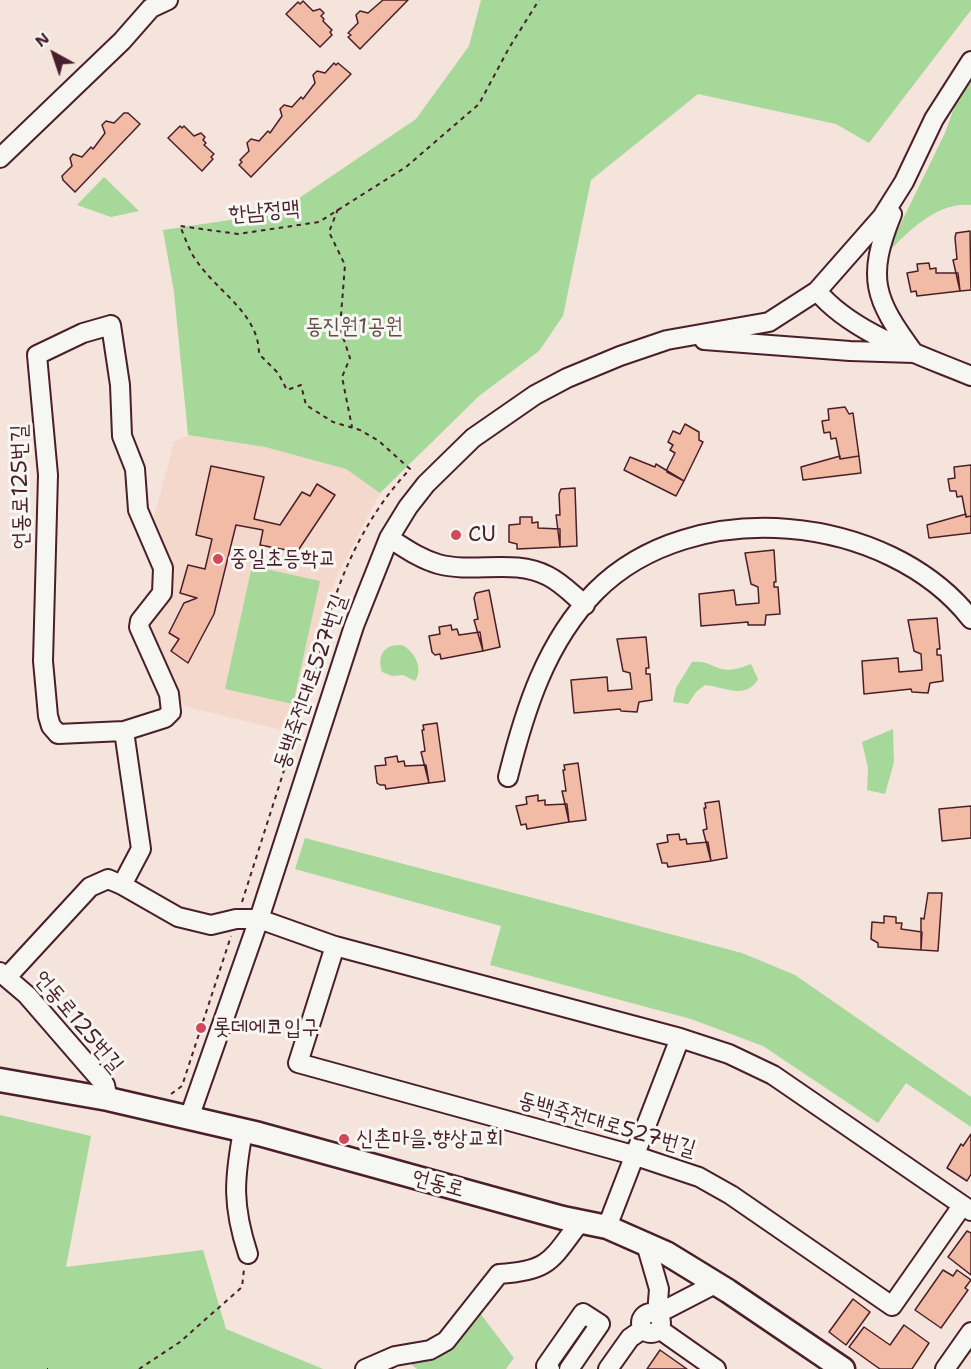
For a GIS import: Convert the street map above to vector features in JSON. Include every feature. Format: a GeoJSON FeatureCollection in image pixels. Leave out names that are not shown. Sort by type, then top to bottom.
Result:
{"type":"FeatureCollection","features":[{"type":"Feature","properties":{"kind":"main road","name":"언동로"},"geometry":{"type":"LineString","coordinates":[[0,1080],[108,1100],[243,1131],[580,1222],[608,1227],[646,1244],[717,1283],[843,1369]]}},
{"type":"Feature","properties":{"kind":"street"},"geometry":{"type":"LineString","coordinates":[[0,158],[122,41],[151,8],[168,0]]}},
{"type":"Feature","properties":{"kind":"street","name":"동백죽전대로527번길"},"geometry":{"type":"LineString","coordinates":[[189,1118],[259,919],[354,626],[389,538],[408,507],[426,484],[466,444],[500,418],[567,378],[620,356],[680,338],[769,322],[818,291],[882,217],[904,182],[934,119],[971,61]]}},
{"type":"Feature","properties":{"kind":"street"},"geometry":{"type":"LineString","coordinates":[[904,182],[881,240],[876,280],[889,318],[914,353]]}},
{"type":"Feature","properties":{"kind":"street"},"geometry":{"type":"LineString","coordinates":[[818,291],[840,315],[914,353],[971,376]]}},
{"type":"Feature","properties":{"kind":"street","name":"언동로125번길"},"geometry":{"type":"LineString","coordinates":[[111,325],[120,386],[122,436],[135,469],[138,510],[164,568],[162,593],[140,621],[138,627],[169,694],[171,712],[165,718],[124,731],[58,734],[51,726],[46,704],[43,642],[49,520],[47,458],[37,355],[83,333],[111,325]]}},
{"type":"Feature","properties":{"kind":"street"},"geometry":{"type":"LineString","coordinates":[[680,338],[850,351],[914,353]]}},
{"type":"Feature","properties":{"kind":"street"},"geometry":{"type":"LineString","coordinates":[[508,777],[532,692],[561,636],[597,591],[626,568],[677,541],[738,530],[783,529],[835,536],[889,556],[941,589],[971,619]]}},
{"type":"Feature","properties":{"kind":"street"},"geometry":{"type":"LineString","coordinates":[[389,538],[438,564],[464,567],[512,566],[550,576],[585,605]]}},
{"type":"Feature","properties":{"kind":"street"},"geometry":{"type":"LineString","coordinates":[[122,885],[141,849],[124,731]]}},
{"type":"Feature","properties":{"kind":"street","name":"언동로125번길"},"geometry":{"type":"LineString","coordinates":[[108,1100],[105,1085],[27,995],[4,974],[90,887],[108,879],[178,917],[212,925],[236,919],[259,919]]}},
{"type":"Feature","properties":{"kind":"street","name":"동백죽전대로527번길"},"geometry":{"type":"LineString","coordinates":[[259,919],[334,946],[680,1038],[729,1054],[780,1079],[967,1209],[892,1306],[715,1185],[682,1170],[298,1063],[334,946]]}},
{"type":"Feature","properties":{"kind":"street"},"geometry":{"type":"LineString","coordinates":[[608,1227],[633,1155],[680,1038]]}},
{"type":"Feature","properties":{"kind":"street"},"geometry":{"type":"LineString","coordinates":[[243,1131],[235,1178],[237,1219],[248,1254]]}},
{"type":"Feature","properties":{"kind":"street"},"geometry":{"type":"LineString","coordinates":[[365,1369],[395,1356],[430,1350],[446,1341],[499,1274],[524,1273],[549,1263],[580,1222]]}},
{"type":"Feature","properties":{"kind":"street"},"geometry":{"type":"LineString","coordinates":[[646,1244],[659,1289],[653,1324]]}},
{"type":"Feature","properties":{"kind":"street"},"geometry":{"type":"LineString","coordinates":[[608,1369],[630,1338],[717,1283]]}},
{"type":"Feature","properties":{"kind":"street"},"geometry":{"type":"LineString","coordinates":[[550,1369],[546,1366],[583,1313],[600,1324],[569,1369]]}},
{"type":"Feature","properties":{"kind":"street"},"geometry":{"type":"LineString","coordinates":[[653,1324],[716,1369]]}},
{"type":"Feature","properties":{"kind":"street"},"geometry":{"type":"LineString","coordinates":[[945,1369],[971,1332]]}},
{"type":"Feature","properties":{"kind":"path","name":"한남정맥"},"geometry":{"type":"LineString","coordinates":[[236,919],[318,664],[323,636],[341,580],[373,515],[388,492],[410,469],[379,441],[353,428],[333,422],[306,405],[302,385],[287,390],[278,373],[259,354],[259,340],[239,307],[196,260],[180,226],[238,234],[319,222],[406,167],[479,104],[509,48],[540,0]]}},
{"type":"Feature","properties":{"kind":"path"},"geometry":{"type":"LineString","coordinates":[[338,209],[329,232],[345,265],[340,328],[350,358],[342,377],[353,428]]}},
{"type":"Feature","properties":{"kind":"path"},"geometry":{"type":"LineString","coordinates":[[165,1099],[182,1086],[236,919]]}},
{"type":"Feature","properties":{"kind":"path"},"geometry":{"type":"LineString","coordinates":[[139,1369],[180,1342],[242,1287],[248,1254]]}},
{"type":"Feature","properties":{"kind":"shaded area"},"geometry":{"type":"Polygon","coordinates":[[[188,435],[265,447],[346,469],[380,493],[337,576],[316,635],[312,661],[290,732],[184,706],[148,624],[172,593],[171,558],[154,517],[174,442],[188,435]]]}},
{"type":"Feature","properties":{"kind":"green space","name":"동진원1공원"},"geometry":{"type":"Polygon","coordinates":[[[481,0],[971,0],[971,10],[869,143],[836,124],[698,94],[591,180],[563,316],[539,351],[479,396],[380,493],[346,469],[265,447],[188,435],[174,292],[163,230],[277,213],[416,119],[469,46],[481,0]]]}},
{"type":"Feature","properties":{"kind":"green space"},"geometry":{"type":"Polygon","coordinates":[[[971,81],[971,205],[958,205],[934,213],[903,237],[885,256],[945,133],[956,103],[971,81]]]}},
{"type":"Feature","properties":{"kind":"green space"},"geometry":{"type":"Polygon","coordinates":[[[104,177],[139,211],[111,217],[77,205],[104,177]]]}},
{"type":"Feature","properties":{"kind":"green space"},"geometry":{"type":"Polygon","coordinates":[[[252,566],[320,581],[293,704],[225,689],[252,566]]]}},
{"type":"Feature","properties":{"kind":"green space"},"geometry":{"type":"Polygon","coordinates":[[[395,645],[402,645],[414,656],[418,665],[418,676],[415,681],[403,675],[392,676],[382,672],[380,661],[383,652],[395,645]]]}},
{"type":"Feature","properties":{"kind":"green space"},"geometry":{"type":"Polygon","coordinates":[[[692,662],[701,662],[730,670],[751,664],[758,679],[753,686],[741,691],[705,685],[696,692],[688,704],[673,702],[676,688],[692,662]]]}},
{"type":"Feature","properties":{"kind":"green space"},"geometry":{"type":"Polygon","coordinates":[[[893,729],[894,762],[885,794],[867,790],[868,768],[862,742],[893,729]]]}},
{"type":"Feature","properties":{"kind":"green space"},"geometry":{"type":"Polygon","coordinates":[[[305,838],[742,953],[795,975],[971,1097],[971,1127],[906,1083],[878,1123],[763,1046],[691,1019],[490,965],[501,926],[295,869],[305,838]]]}},
{"type":"Feature","properties":{"kind":"green space"},"geometry":{"type":"Polygon","coordinates":[[[0,1115],[91,1136],[66,1267],[203,1250],[226,1329],[323,1369],[0,1369],[0,1115]]]}},
{"type":"Feature","properties":{"kind":"green space"},"geometry":{"type":"Polygon","coordinates":[[[480,1313],[514,1358],[506,1369],[417,1369],[407,1361],[435,1360],[453,1348],[480,1313]]]}},
{"type":"Feature","properties":{"kind":"building"},"geometry":{"type":"Polygon","coordinates":[[[383,0],[408,0],[360,49],[348,37],[351,35],[348,33],[358,23],[356,15],[360,11],[368,13],[383,0]]]}},
{"type":"Feature","properties":{"kind":"building"},"geometry":{"type":"Polygon","coordinates":[[[303,1],[313,11],[320,9],[324,13],[321,16],[323,21],[332,30],[330,32],[332,35],[320,47],[286,14],[298,2],[300,4],[303,1]]]}},
{"type":"Feature","properties":{"kind":"building"},"geometry":{"type":"Polygon","coordinates":[[[334,63],[336,65],[338,63],[351,74],[251,177],[239,165],[242,162],[240,160],[249,151],[247,143],[251,139],[259,141],[268,131],[270,133],[282,116],[280,109],[284,105],[292,107],[301,97],[303,99],[315,83],[313,75],[317,71],[325,73],[334,63]]]}},
{"type":"Feature","properties":{"kind":"building"},"geometry":{"type":"Polygon","coordinates":[[[124,113],[128,113],[140,124],[75,192],[62,176],[72,166],[70,158],[73,154],[82,157],[91,147],[93,149],[105,133],[102,125],[106,121],[114,123],[124,113]]]}},
{"type":"Feature","properties":{"kind":"building"},"geometry":{"type":"Polygon","coordinates":[[[180,126],[182,128],[184,126],[194,136],[201,133],[205,137],[204,145],[214,154],[211,157],[213,159],[202,171],[168,138],[180,126]]]}},
{"type":"Feature","properties":{"kind":"building"},"geometry":{"type":"Polygon","coordinates":[[[970,231],[971,290],[960,291],[953,260],[957,259],[955,238],[956,233],[970,231]]]}},
{"type":"Feature","properties":{"kind":"building"},"geometry":{"type":"Polygon","coordinates":[[[929,263],[930,269],[936,268],[936,273],[958,273],[960,291],[917,296],[916,291],[911,292],[907,273],[918,271],[917,264],[929,263]]]}},
{"type":"Feature","properties":{"kind":"building"},"geometry":{"type":"Polygon","coordinates":[[[845,407],[849,414],[853,413],[859,456],[840,459],[836,438],[831,439],[830,432],[824,433],[822,421],[829,420],[828,409],[845,407]]]}},
{"type":"Feature","properties":{"kind":"building"},"geometry":{"type":"Polygon","coordinates":[[[685,424],[699,432],[699,440],[703,442],[684,481],[667,472],[667,469],[675,453],[670,450],[673,445],[668,442],[673,431],[680,434],[685,424]]]}},
{"type":"Feature","properties":{"kind":"building"},"geometry":{"type":"Polygon","coordinates":[[[840,456],[840,459],[859,456],[861,473],[803,480],[801,467],[840,456]]]}},
{"type":"Feature","properties":{"kind":"building"},"geometry":{"type":"Polygon","coordinates":[[[630,457],[655,467],[656,464],[684,481],[676,496],[624,470],[630,457]]]}},
{"type":"Feature","properties":{"kind":"building"},"geometry":{"type":"Polygon","coordinates":[[[971,465],[971,516],[966,517],[962,496],[957,497],[956,491],[950,491],[948,479],[955,478],[954,467],[971,465]]]}},
{"type":"Feature","properties":{"kind":"building","name":"중일초등학교"},"geometry":{"type":"Polygon","coordinates":[[[211,466],[264,477],[254,519],[280,525],[302,492],[310,496],[317,484],[335,495],[297,552],[260,545],[263,530],[236,525],[214,614],[188,663],[171,651],[179,639],[169,633],[184,603],[197,598],[180,593],[188,565],[205,569],[212,539],[196,535],[211,466]]]}},
{"type":"Feature","properties":{"kind":"building"},"geometry":{"type":"Polygon","coordinates":[[[575,488],[577,546],[560,547],[556,515],[560,515],[559,494],[561,489],[575,488]]]}},
{"type":"Feature","properties":{"kind":"building"},"geometry":{"type":"Polygon","coordinates":[[[966,514],[966,517],[971,516],[971,533],[929,538],[927,525],[966,514]]]}},
{"type":"Feature","properties":{"kind":"building"},"geometry":{"type":"Polygon","coordinates":[[[520,517],[532,517],[532,523],[538,522],[538,528],[560,529],[560,547],[517,549],[517,544],[509,542],[509,525],[520,524],[520,517]]]}},
{"type":"Feature","properties":{"kind":"building"},"geometry":{"type":"Polygon","coordinates":[[[774,550],[776,582],[774,582],[774,587],[778,587],[780,614],[766,615],[765,625],[748,625],[748,622],[701,626],[699,594],[734,590],[736,605],[759,603],[758,587],[751,584],[745,553],[774,550]]]}},
{"type":"Feature","properties":{"kind":"building"},"geometry":{"type":"Polygon","coordinates":[[[489,590],[500,647],[483,651],[474,620],[478,619],[474,598],[476,593],[489,590]]]}},
{"type":"Feature","properties":{"kind":"building"},"geometry":{"type":"Polygon","coordinates":[[[937,618],[940,649],[937,649],[937,655],[941,655],[943,681],[930,683],[928,693],[912,692],[911,689],[864,694],[862,661],[898,658],[899,672],[922,670],[921,654],[914,651],[908,620],[937,618]]]}},
{"type":"Feature","properties":{"kind":"building"},"geometry":{"type":"Polygon","coordinates":[[[451,625],[452,630],[457,629],[459,635],[480,632],[483,651],[441,659],[440,654],[435,655],[432,652],[429,636],[440,634],[439,627],[451,625]]]}},
{"type":"Feature","properties":{"kind":"building"},"geometry":{"type":"Polygon","coordinates":[[[646,637],[649,668],[646,668],[646,674],[650,674],[652,700],[639,702],[637,712],[620,709],[574,713],[571,680],[607,677],[608,691],[632,689],[630,673],[623,671],[617,639],[646,637]]]}},
{"type":"Feature","properties":{"kind":"building"},"geometry":{"type":"Polygon","coordinates":[[[437,723],[445,781],[429,783],[421,752],[425,751],[422,730],[424,730],[423,725],[437,723]]]}},
{"type":"Feature","properties":{"kind":"building"},"geometry":{"type":"Polygon","coordinates":[[[397,756],[398,762],[404,761],[405,766],[426,765],[429,783],[386,789],[385,785],[377,783],[375,766],[386,765],[385,758],[397,756]]]}},
{"type":"Feature","properties":{"kind":"building"},"geometry":{"type":"Polygon","coordinates":[[[578,763],[586,820],[569,822],[562,791],[566,791],[563,770],[565,770],[564,765],[578,763]]]}},
{"type":"Feature","properties":{"kind":"building"},"geometry":{"type":"Polygon","coordinates":[[[538,795],[538,801],[545,800],[545,805],[567,804],[569,822],[527,829],[526,824],[521,825],[516,806],[527,804],[526,797],[538,795]]]}},
{"type":"Feature","properties":{"kind":"building"},"geometry":{"type":"Polygon","coordinates":[[[719,801],[727,858],[711,861],[703,830],[707,829],[704,808],[706,808],[705,803],[719,801]]]}},
{"type":"Feature","properties":{"kind":"building"},"geometry":{"type":"Polygon","coordinates":[[[971,806],[971,838],[942,841],[939,809],[971,806]]]}},
{"type":"Feature","properties":{"kind":"building"},"geometry":{"type":"Polygon","coordinates":[[[679,834],[680,840],[686,839],[687,844],[708,842],[711,861],[668,867],[667,863],[662,863],[657,844],[668,842],[667,835],[679,834]]]}},
{"type":"Feature","properties":{"kind":"building"},"geometry":{"type":"Polygon","coordinates":[[[928,893],[942,893],[938,951],[921,950],[921,918],[924,919],[928,893]]]}},
{"type":"Feature","properties":{"kind":"building"},"geometry":{"type":"Polygon","coordinates":[[[884,916],[896,917],[896,923],[902,923],[901,929],[922,932],[921,950],[878,947],[878,943],[871,939],[872,922],[884,923],[884,916]]]}},
{"type":"Feature","properties":{"kind":"building"},"geometry":{"type":"Polygon","coordinates":[[[971,1134],[971,1174],[967,1181],[947,1168],[961,1144],[963,1146],[971,1134]]]}},
{"type":"Feature","properties":{"kind":"building"},"geometry":{"type":"Polygon","coordinates":[[[967,1231],[971,1233],[971,1275],[948,1257],[967,1231]]]}},
{"type":"Feature","properties":{"kind":"building"},"geometry":{"type":"Polygon","coordinates":[[[943,1270],[953,1276],[957,1270],[971,1280],[965,1288],[968,1290],[941,1328],[915,1310],[943,1270]]]}},
{"type":"Feature","properties":{"kind":"building"},"geometry":{"type":"Polygon","coordinates":[[[853,1299],[870,1312],[846,1345],[829,1332],[853,1299]]]}},
{"type":"Feature","properties":{"kind":"building"},"geometry":{"type":"Polygon","coordinates":[[[904,1325],[929,1343],[912,1369],[880,1369],[849,1347],[864,1327],[890,1345],[904,1325]]]}},
{"type":"Feature","properties":{"kind":"building"},"geometry":{"type":"Polygon","coordinates":[[[660,1350],[687,1369],[647,1369],[660,1350]]]}},
{"type":"Feature","properties":{"kind":"place","name":"CU"},"geometry":{"type":"Point","coordinates":[456,535]}},
{"type":"Feature","properties":{"kind":"place","name":"중일초등학교"},"geometry":{"type":"Point","coordinates":[218,559]}},
{"type":"Feature","properties":{"kind":"place","name":"롯데에코입구"},"geometry":{"type":"Point","coordinates":[201,1028]}},
{"type":"Feature","properties":{"kind":"place","name":"신촌마을.향상교회"},"geometry":{"type":"Point","coordinates":[344,1139]}}]}
